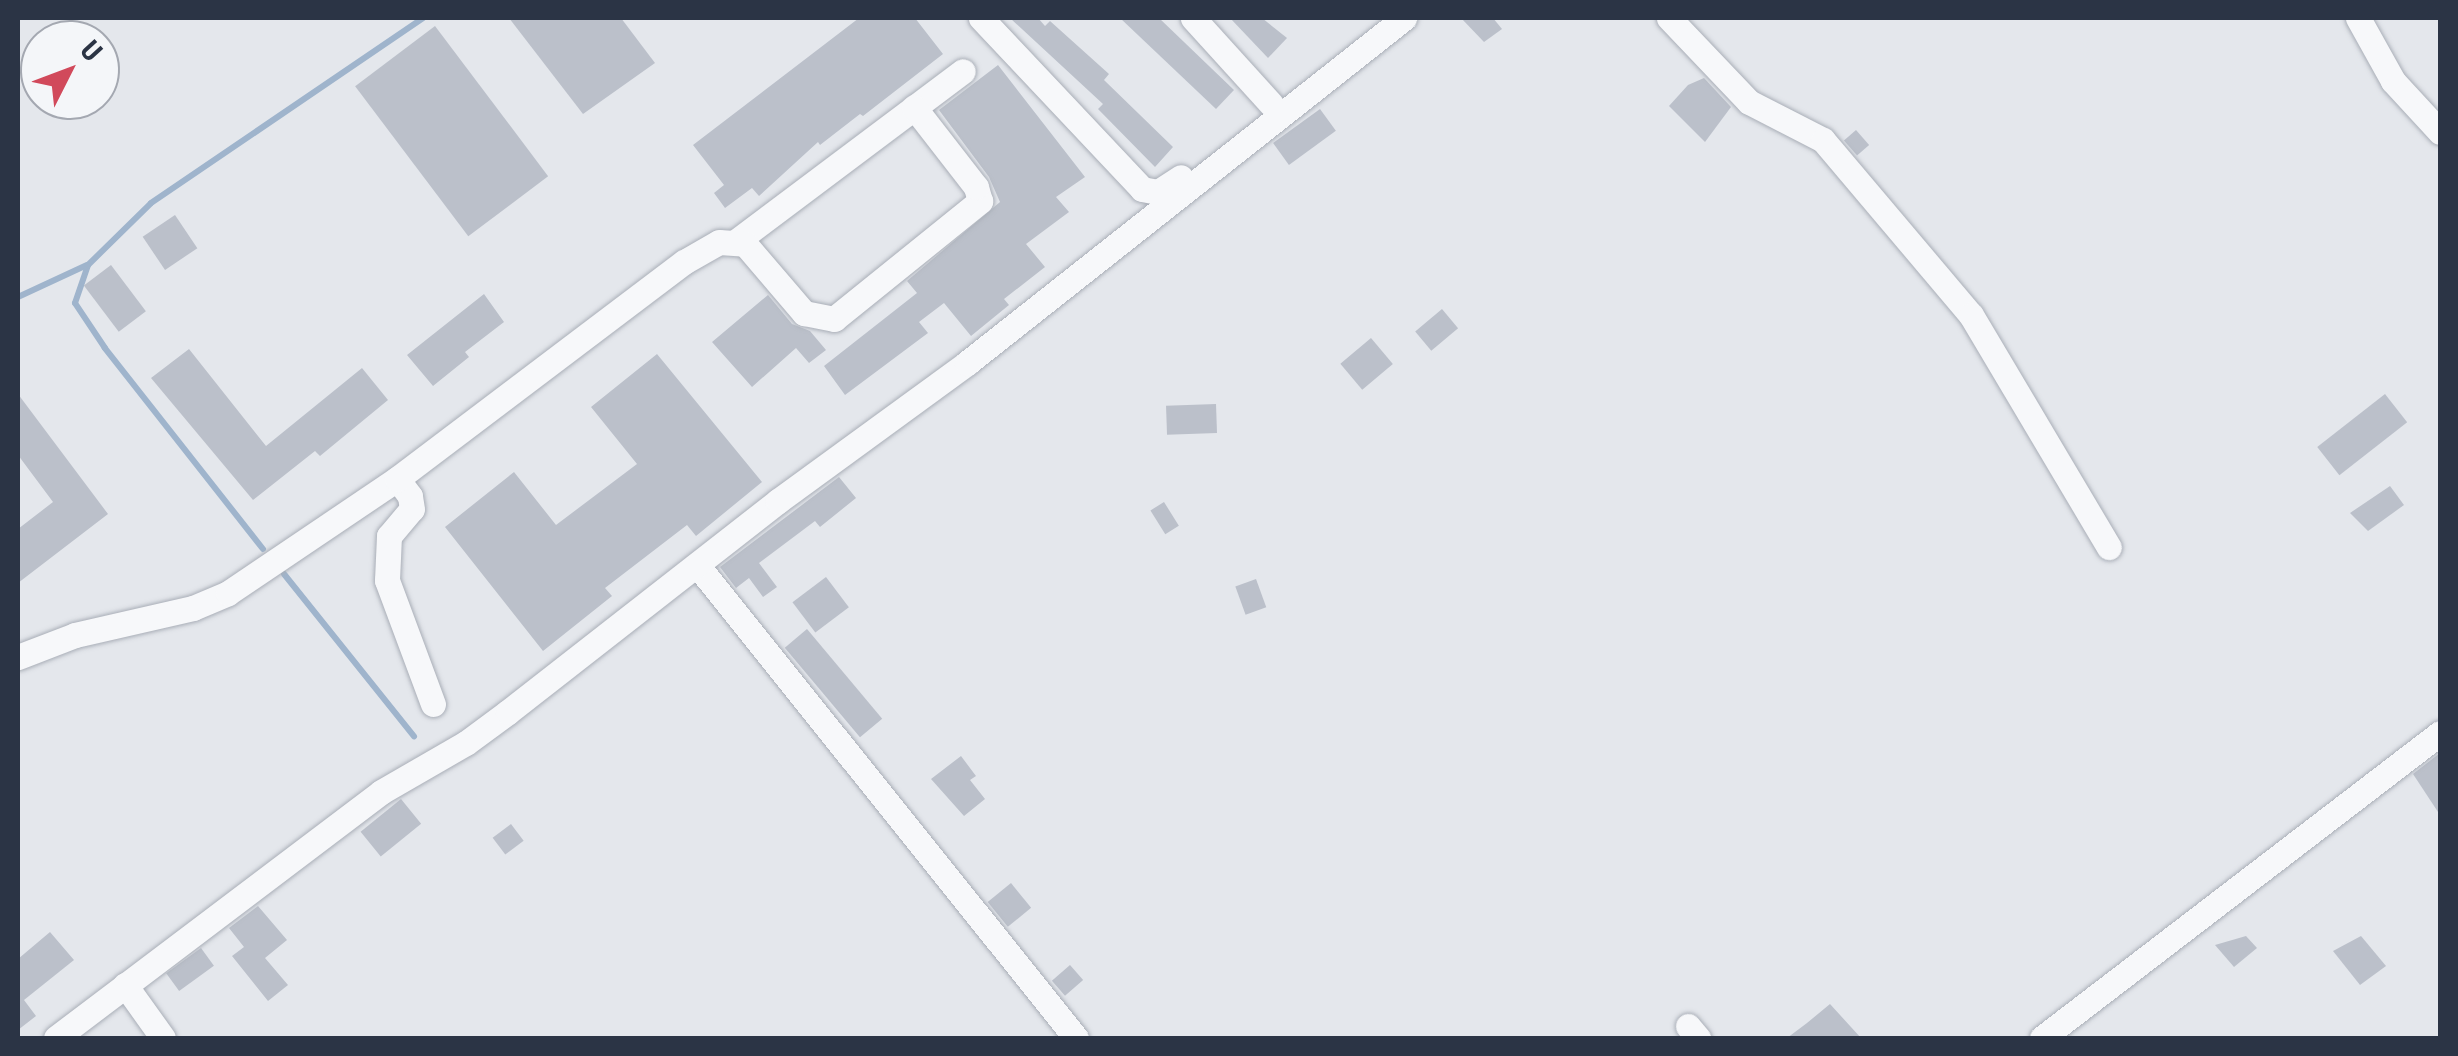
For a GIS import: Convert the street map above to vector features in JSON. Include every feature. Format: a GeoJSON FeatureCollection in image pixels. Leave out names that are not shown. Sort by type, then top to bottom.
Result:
{"type":"FeatureCollection","features":[{"type":"Feature","properties":{"kind":"street"},"geometry":{"type":"LineString","coordinates":[[980,18],[1128,178],[1150,194],[1168,186],[1386,18]]}},
{"type":"Feature","properties":{"kind":"street"},"geometry":{"type":"LineString","coordinates":[[1193,18],[1271,104]]}},
{"type":"Feature","properties":{"kind":"street"},"geometry":{"type":"LineString","coordinates":[[56,1038],[382,792],[466,743],[967,362],[1404,18]]}},
{"type":"Feature","properties":{"kind":"street"},"geometry":{"type":"LineString","coordinates":[[1669,18],[1749,102],[1823,140],[1972,314],[2108,547]]}},
{"type":"Feature","properties":{"kind":"street"},"geometry":{"type":"LineString","coordinates":[[2358,18],[2392,81],[2440,132]]}},
{"type":"Feature","properties":{"kind":"street"},"geometry":{"type":"LineString","coordinates":[[18,656],[74,635],[193,608],[228,592],[397,479],[701,249],[738,240],[964,71]]}},
{"type":"Feature","properties":{"kind":"street"},"geometry":{"type":"LineString","coordinates":[[738,240],[752,250],[809,317],[834,319],[854,304],[980,201],[976,187],[914,107]]}},
{"type":"Feature","properties":{"kind":"street"},"geometry":{"type":"LineString","coordinates":[[397,479],[410,496],[412,509],[389,536],[386,573],[433,704]]}},
{"type":"Feature","properties":{"kind":"street"},"geometry":{"type":"LineString","coordinates":[[697,565],[1076,1038]]}},
{"type":"Feature","properties":{"kind":"street"},"geometry":{"type":"LineString","coordinates":[[2042,1038],[2440,733]]}},
{"type":"Feature","properties":{"kind":"street"},"geometry":{"type":"LineString","coordinates":[[125,986],[164,1038]]}},
{"type":"Feature","properties":{"kind":"building"},"geometry":{"type":"Polygon","coordinates":[[[509,18],[621,18],[655,63],[583,114],[509,18]]]}},
{"type":"Feature","properties":{"kind":"building"},"geometry":{"type":"Polygon","coordinates":[[[859,18],[915,18],[943,54],[863,116],[860,114],[820,145],[818,142],[759,196],[752,188],[725,208],[714,193],[724,185],[693,145],[859,18]]]}},
{"type":"Feature","properties":{"kind":"building"},"geometry":{"type":"Polygon","coordinates":[[[1010,18],[1038,18],[1045,26],[1050,21],[1109,74],[1104,80],[1173,147],[1155,167],[1098,109],[1103,104],[1010,18]]]}},
{"type":"Feature","properties":{"kind":"building"},"geometry":{"type":"Polygon","coordinates":[[[1120,18],[1159,18],[1234,90],[1216,109],[1120,18]]]}},
{"type":"Feature","properties":{"kind":"building"},"geometry":{"type":"Polygon","coordinates":[[[1230,18],[1262,18],[1287,38],[1268,58],[1230,18]]]}},
{"type":"Feature","properties":{"kind":"building"},"geometry":{"type":"Polygon","coordinates":[[[1461,18],[1493,18],[1502,29],[1484,42],[1461,18]]]}},
{"type":"Feature","properties":{"kind":"building"},"geometry":{"type":"Polygon","coordinates":[[[435,26],[548,176],[468,236],[355,86],[435,26]]]}},
{"type":"Feature","properties":{"kind":"building"},"geometry":{"type":"Polygon","coordinates":[[[998,65],[1085,177],[1056,197],[1069,212],[1026,244],[1045,267],[1004,299],[1009,305],[971,336],[944,303],[919,322],[928,333],[845,395],[824,366],[917,293],[907,281],[1000,202],[989,177],[939,110],[998,65]]]}},
{"type":"Feature","properties":{"kind":"building"},"geometry":{"type":"Polygon","coordinates":[[[1704,78],[1731,107],[1705,142],[1669,106],[1688,85],[1704,78]]]}},
{"type":"Feature","properties":{"kind":"building"},"geometry":{"type":"Polygon","coordinates":[[[1320,109],[1336,131],[1289,165],[1273,143],[1320,109]]]}},
{"type":"Feature","properties":{"kind":"building"},"geometry":{"type":"Polygon","coordinates":[[[1856,130],[1869,145],[1857,156],[1844,140],[1856,130]]]}},
{"type":"Feature","properties":{"kind":"building"},"geometry":{"type":"Polygon","coordinates":[[[175,215],[197,248],[165,270],[143,237],[175,215]]]}},
{"type":"Feature","properties":{"kind":"building"},"geometry":{"type":"Polygon","coordinates":[[[111,265],[146,311],[119,332],[84,285],[111,265]]]}},
{"type":"Feature","properties":{"kind":"building"},"geometry":{"type":"Polygon","coordinates":[[[484,294],[504,322],[465,352],[469,357],[433,386],[407,355],[484,294]]]}},
{"type":"Feature","properties":{"kind":"building"},"geometry":{"type":"Polygon","coordinates":[[[768,295],[792,324],[810,331],[826,350],[809,363],[796,348],[752,387],[712,342],[768,295]]]}},
{"type":"Feature","properties":{"kind":"building"},"geometry":{"type":"Polygon","coordinates":[[[1442,309],[1458,328],[1431,351],[1415,331],[1442,309]]]}},
{"type":"Feature","properties":{"kind":"building"},"geometry":{"type":"Polygon","coordinates":[[[1371,338],[1393,364],[1362,390],[1340,364],[1371,338]]]}},
{"type":"Feature","properties":{"kind":"building"},"geometry":{"type":"Polygon","coordinates":[[[189,349],[266,446],[362,368],[388,400],[320,456],[315,451],[253,500],[151,378],[189,349]]]}},
{"type":"Feature","properties":{"kind":"building"},"geometry":{"type":"Polygon","coordinates":[[[657,354],[762,482],[696,536],[687,525],[605,588],[612,596],[543,651],[445,527],[514,472],[556,525],[637,464],[591,407],[657,354]]]}},
{"type":"Feature","properties":{"kind":"building"},"geometry":{"type":"Polygon","coordinates":[[[18,394],[108,514],[18,583],[18,529],[53,502],[18,455],[18,394]]]}},
{"type":"Feature","properties":{"kind":"building"},"geometry":{"type":"Polygon","coordinates":[[[2385,394],[2407,422],[2339,475],[2317,447],[2385,394]]]}},
{"type":"Feature","properties":{"kind":"building"},"geometry":{"type":"Polygon","coordinates":[[[1216,404],[1217,433],[1167,435],[1166,406],[1216,404]]]}},
{"type":"Feature","properties":{"kind":"building"},"geometry":{"type":"Polygon","coordinates":[[[839,477],[856,498],[820,527],[815,521],[759,563],[777,587],[763,597],[749,578],[736,588],[720,567],[839,477]]]}},
{"type":"Feature","properties":{"kind":"building"},"geometry":{"type":"Polygon","coordinates":[[[2390,486],[2404,505],[2368,531],[2350,513],[2390,486]]]}},
{"type":"Feature","properties":{"kind":"building"},"geometry":{"type":"Polygon","coordinates":[[[1164,502],[1179,526],[1165,534],[1150,510],[1164,502]]]}},
{"type":"Feature","properties":{"kind":"building"},"geometry":{"type":"Polygon","coordinates":[[[826,577],[849,607],[815,633],[792,602],[826,577]]]}},
{"type":"Feature","properties":{"kind":"building"},"geometry":{"type":"Polygon","coordinates":[[[1256,579],[1266,607],[1246,615],[1235,587],[1256,579]]]}},
{"type":"Feature","properties":{"kind":"building"},"geometry":{"type":"Polygon","coordinates":[[[807,629],[882,719],[860,737],[785,648],[807,629]]]}},
{"type":"Feature","properties":{"kind":"building"},"geometry":{"type":"Polygon","coordinates":[[[2440,753],[2440,815],[2413,774],[2440,753]]]}},
{"type":"Feature","properties":{"kind":"building"},"geometry":{"type":"Polygon","coordinates":[[[961,756],[976,776],[970,780],[985,799],[964,816],[931,779],[961,756]]]}},
{"type":"Feature","properties":{"kind":"building"},"geometry":{"type":"Polygon","coordinates":[[[401,799],[421,824],[381,857],[361,832],[401,799]]]}},
{"type":"Feature","properties":{"kind":"building"},"geometry":{"type":"Polygon","coordinates":[[[511,824],[524,841],[505,855],[493,838],[511,824]]]}},
{"type":"Feature","properties":{"kind":"building"},"geometry":{"type":"Polygon","coordinates":[[[1011,883],[1031,908],[1008,927],[988,902],[1011,883]]]}},
{"type":"Feature","properties":{"kind":"building"},"geometry":{"type":"Polygon","coordinates":[[[258,906],[287,940],[265,958],[288,985],[268,1001],[232,956],[244,947],[229,928],[258,906]]]}},
{"type":"Feature","properties":{"kind":"building"},"geometry":{"type":"Polygon","coordinates":[[[50,932],[74,960],[24,1000],[36,1016],[18,1030],[18,959],[50,932]]]}},
{"type":"Feature","properties":{"kind":"building"},"geometry":{"type":"Polygon","coordinates":[[[2246,936],[2257,948],[2234,967],[2215,945],[2246,936]]]}},
{"type":"Feature","properties":{"kind":"building"},"geometry":{"type":"Polygon","coordinates":[[[2361,936],[2386,966],[2360,985],[2333,951],[2361,936]]]}},
{"type":"Feature","properties":{"kind":"building"},"geometry":{"type":"Polygon","coordinates":[[[201,948],[214,966],[179,991],[166,973],[201,948]]]}},
{"type":"Feature","properties":{"kind":"building"},"geometry":{"type":"Polygon","coordinates":[[[1070,965],[1083,980],[1065,996],[1052,981],[1070,965]]]}},
{"type":"Feature","properties":{"kind":"building"},"geometry":{"type":"Polygon","coordinates":[[[1830,1004],[1861,1038],[1787,1038],[1807,1023],[1830,1004]]]}},
{"type":"Feature","properties":{"kind":"waterway"},"geometry":{"type":"LineString","coordinates":[[263,549],[105,348],[75,303],[88,265],[151,203],[423,18]]}},
{"type":"Feature","properties":{"kind":"waterway"},"geometry":{"type":"LineString","coordinates":[[18,297],[87,265]]}},
{"type":"Feature","properties":{"kind":"waterway"},"geometry":{"type":"LineString","coordinates":[[284,574],[414,736]]}}]}
